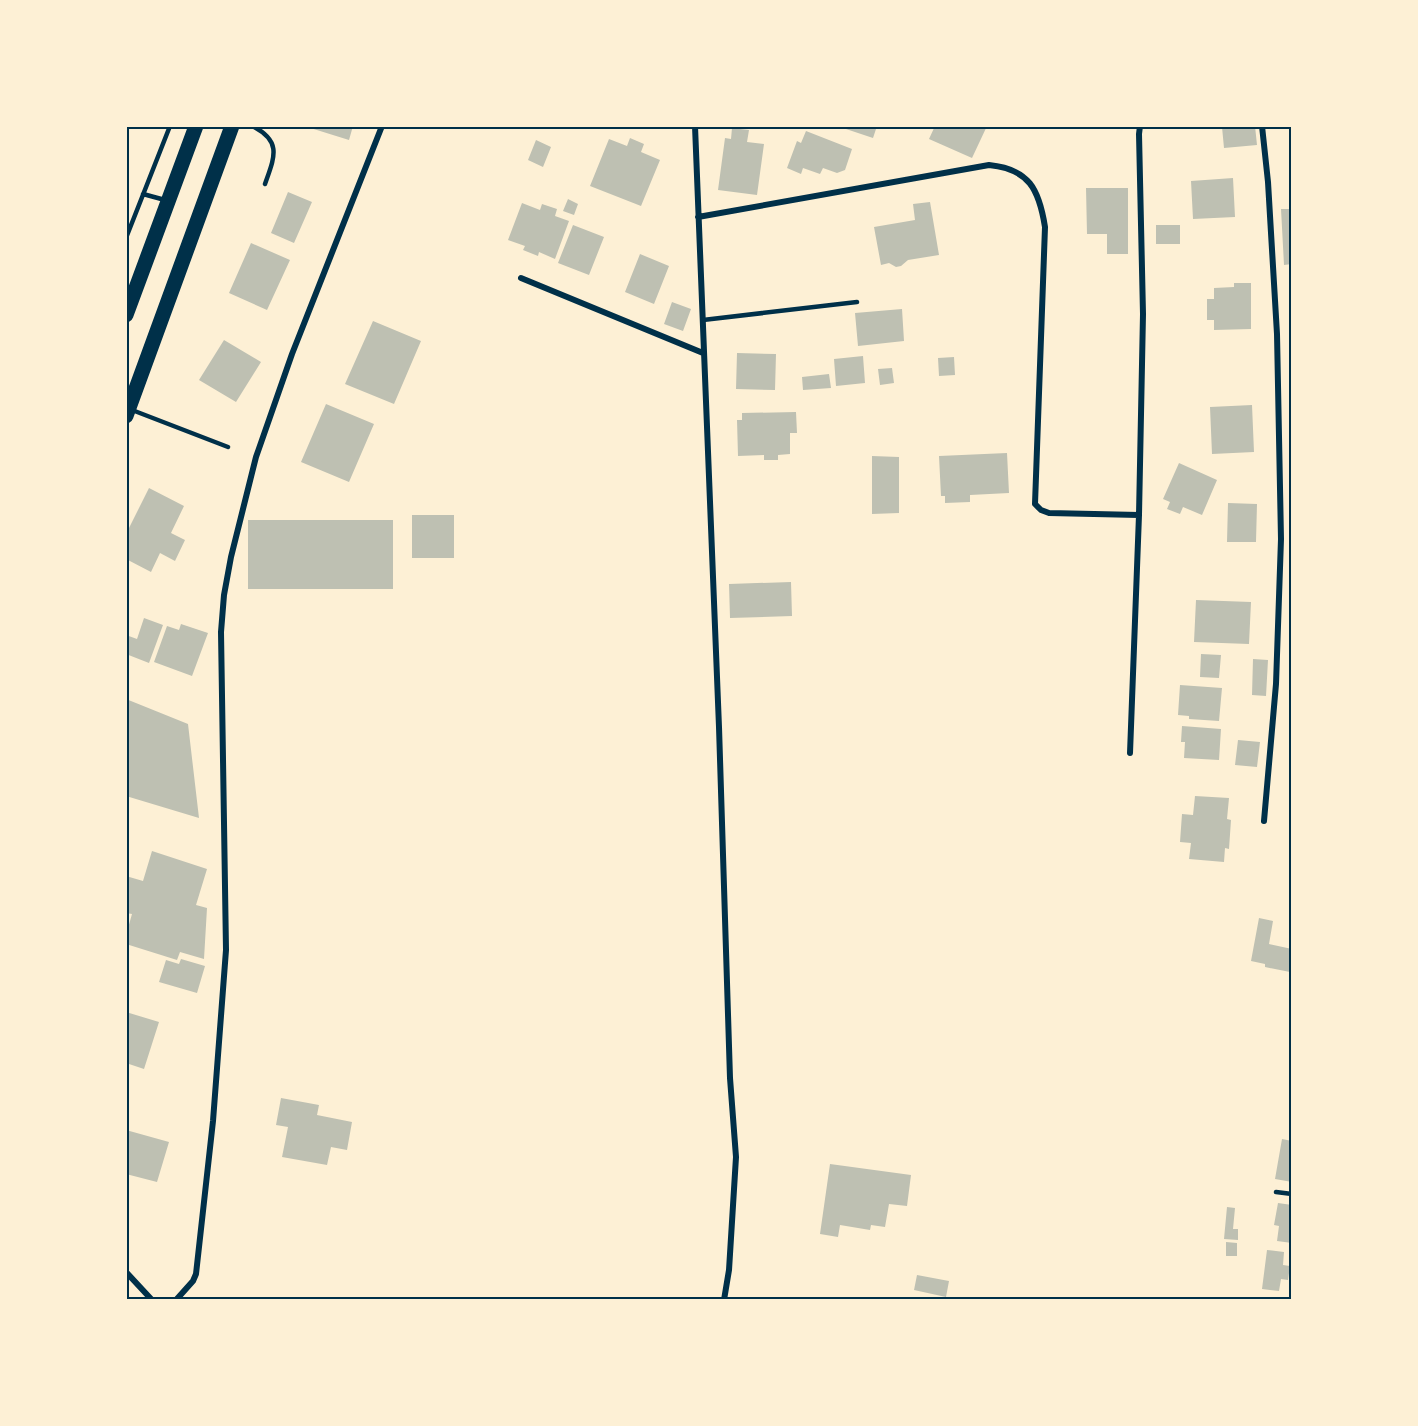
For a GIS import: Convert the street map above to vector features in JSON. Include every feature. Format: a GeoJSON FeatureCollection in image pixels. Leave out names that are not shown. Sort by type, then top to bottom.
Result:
{"type":"FeatureCollection","features":[{"type":"Feature","properties":{"kind":"main road"},"geometry":{"type":"LineString","coordinates":[[126,315],[195,126]]}},
{"type":"Feature","properties":{"kind":"main road"},"geometry":{"type":"LineString","coordinates":[[128,413],[232,126]]}},
{"type":"Feature","properties":{"kind":"street"},"geometry":{"type":"LineString","coordinates":[[176,1300],[193,1281],[196,1274],[213,1121],[226,950],[221,632],[224,595],[256,457],[292,354],[382,126]]}},
{"type":"Feature","properties":{"kind":"street"},"geometry":{"type":"LineString","coordinates":[[695,126],[730,1078],[736,1157],[729,1270],[724,1300]]}},
{"type":"Feature","properties":{"kind":"street"},"geometry":{"type":"LineString","coordinates":[[1130,753],[1139,515],[1143,314],[1140,126]]}},
{"type":"Feature","properties":{"kind":"street"},"geometry":{"type":"LineString","coordinates":[[1262,126],[1268,182],[1277,334],[1281,539],[1276,684],[1264,821]]}},
{"type":"Feature","properties":{"kind":"street"},"geometry":{"type":"LineString","coordinates":[[698,217],[989,165],[1016,171],[1028,181],[1037,196],[1045,227],[1035,504],[1041,510],[1049,513],[1139,515]]}},
{"type":"Feature","properties":{"kind":"street"},"geometry":{"type":"LineString","coordinates":[[521,278],[703,353]]}},
{"type":"Feature","properties":{"kind":"street"},"geometry":{"type":"LineString","coordinates":[[126,1272],[152,1300]]}},
{"type":"Feature","properties":{"kind":"lane"},"geometry":{"type":"LineString","coordinates":[[126,238],[170,126]]}},
{"type":"Feature","properties":{"kind":"lane"},"geometry":{"type":"LineString","coordinates":[[252,126],[260,130],[270,141],[275,154],[265,184]]}},
{"type":"Feature","properties":{"kind":"lane"},"geometry":{"type":"LineString","coordinates":[[143,194],[168,201]]}},
{"type":"Feature","properties":{"kind":"lane"},"geometry":{"type":"LineString","coordinates":[[703,320],[857,302]]}},
{"type":"Feature","properties":{"kind":"lane"},"geometry":{"type":"LineString","coordinates":[[128,413],[228,447]]}},
{"type":"Feature","properties":{"kind":"lane"},"geometry":{"type":"LineString","coordinates":[[1276,1192],[1292,1194]]}},
{"type":"Feature","properties":{"kind":"building"},"geometry":{"type":"Polygon","coordinates":[[[304,126],[353,126],[349,140],[304,126]]]}},
{"type":"Feature","properties":{"kind":"building"},"geometry":{"type":"Polygon","coordinates":[[[837,126],[877,126],[873,138],[837,126]]]}},
{"type":"Feature","properties":{"kind":"building"},"geometry":{"type":"Polygon","coordinates":[[[935,126],[987,126],[972,158],[929,139],[935,126]]]}},
{"type":"Feature","properties":{"kind":"building"},"geometry":{"type":"Polygon","coordinates":[[[1255,126],[1257,145],[1224,148],[1222,127],[1255,126]]]}},
{"type":"Feature","properties":{"kind":"building"},"geometry":{"type":"Polygon","coordinates":[[[732,128],[749,130],[747,142],[764,144],[757,195],[718,190],[725,138],[731,139],[732,128]]]}},
{"type":"Feature","properties":{"kind":"building"},"geometry":{"type":"Polygon","coordinates":[[[806,131],[852,149],[845,170],[837,173],[823,168],[820,174],[803,168],[801,174],[787,168],[797,141],[801,143],[806,131]]]}},
{"type":"Feature","properties":{"kind":"building"},"geometry":{"type":"Polygon","coordinates":[[[630,138],[644,144],[641,152],[660,160],[641,206],[590,186],[609,139],[627,146],[630,138]]]}},
{"type":"Feature","properties":{"kind":"building"},"geometry":{"type":"Polygon","coordinates":[[[536,140],[551,147],[543,167],[528,160],[536,140]]]}},
{"type":"Feature","properties":{"kind":"building"},"geometry":{"type":"Polygon","coordinates":[[[1233,178],[1235,217],[1193,219],[1191,181],[1233,178]]]}},
{"type":"Feature","properties":{"kind":"building"},"geometry":{"type":"Polygon","coordinates":[[[1086,188],[1128,188],[1128,254],[1107,254],[1107,234],[1087,234],[1086,188]]]}},
{"type":"Feature","properties":{"kind":"building"},"geometry":{"type":"Polygon","coordinates":[[[288,192],[312,202],[294,243],[271,233],[288,192]]]}},
{"type":"Feature","properties":{"kind":"building"},"geometry":{"type":"Polygon","coordinates":[[[568,199],[578,204],[574,215],[563,211],[568,199]]]}},
{"type":"Feature","properties":{"kind":"building"},"geometry":{"type":"Polygon","coordinates":[[[930,202],[939,255],[908,260],[896,267],[889,263],[881,265],[874,227],[915,220],[913,204],[930,202]]]}},
{"type":"Feature","properties":{"kind":"building"},"geometry":{"type":"Polygon","coordinates":[[[522,203],[540,210],[542,204],[557,209],[555,216],[569,221],[555,259],[539,252],[538,256],[523,250],[525,246],[508,240],[522,203]]]}},
{"type":"Feature","properties":{"kind":"building"},"geometry":{"type":"Polygon","coordinates":[[[1281,209],[1291,209],[1292,264],[1284,265],[1281,209]]]}},
{"type":"Feature","properties":{"kind":"building"},"geometry":{"type":"Polygon","coordinates":[[[573,225],[604,237],[589,275],[558,263],[573,225]]]}},
{"type":"Feature","properties":{"kind":"building"},"geometry":{"type":"Polygon","coordinates":[[[1156,225],[1180,225],[1180,244],[1156,244],[1156,225]]]}},
{"type":"Feature","properties":{"kind":"building"},"geometry":{"type":"Polygon","coordinates":[[[251,243],[290,260],[267,310],[229,293],[251,243]]]}},
{"type":"Feature","properties":{"kind":"building"},"geometry":{"type":"Polygon","coordinates":[[[640,254],[669,266],[654,304],[625,292],[640,254]]]}},
{"type":"Feature","properties":{"kind":"building"},"geometry":{"type":"Polygon","coordinates":[[[1234,283],[1251,283],[1251,329],[1214,330],[1214,320],[1207,320],[1207,299],[1214,299],[1214,288],[1234,287],[1234,283]]]}},
{"type":"Feature","properties":{"kind":"building"},"geometry":{"type":"Polygon","coordinates":[[[672,302],[691,309],[683,331],[664,324],[672,302]]]}},
{"type":"Feature","properties":{"kind":"building"},"geometry":{"type":"Polygon","coordinates":[[[902,309],[904,341],[858,346],[855,313],[902,309]]]}},
{"type":"Feature","properties":{"kind":"building"},"geometry":{"type":"Polygon","coordinates":[[[373,321],[421,341],[394,404],[345,384],[373,321]]]}},
{"type":"Feature","properties":{"kind":"building"},"geometry":{"type":"Polygon","coordinates":[[[224,340],[261,362],[236,402],[199,380],[224,340]]]}},
{"type":"Feature","properties":{"kind":"building"},"geometry":{"type":"Polygon","coordinates":[[[737,353],[776,354],[775,390],[736,389],[737,353]]]}},
{"type":"Feature","properties":{"kind":"building"},"geometry":{"type":"Polygon","coordinates":[[[863,356],[865,383],[836,386],[834,359],[863,356]]]}},
{"type":"Feature","properties":{"kind":"building"},"geometry":{"type":"Polygon","coordinates":[[[954,357],[955,375],[939,376],[938,358],[954,357]]]}},
{"type":"Feature","properties":{"kind":"building"},"geometry":{"type":"Polygon","coordinates":[[[892,368],[894,383],[880,385],[878,369],[892,368]]]}},
{"type":"Feature","properties":{"kind":"building"},"geometry":{"type":"Polygon","coordinates":[[[829,374],[831,388],[803,390],[802,377],[829,374]]]}},
{"type":"Feature","properties":{"kind":"building"},"geometry":{"type":"Polygon","coordinates":[[[326,404],[374,424],[349,482],[301,462],[326,404]]]}},
{"type":"Feature","properties":{"kind":"building"},"geometry":{"type":"Polygon","coordinates":[[[1252,405],[1254,452],[1212,454],[1210,407],[1252,405]]]}},
{"type":"Feature","properties":{"kind":"building"},"geometry":{"type":"Polygon","coordinates":[[[796,412],[797,433],[790,433],[790,454],[778,455],[778,460],[764,460],[764,455],[738,456],[737,420],[742,420],[742,413],[796,412]]]}},
{"type":"Feature","properties":{"kind":"building"},"geometry":{"type":"Polygon","coordinates":[[[1007,453],[1009,493],[970,495],[970,502],[945,503],[945,496],[941,496],[939,456],[1007,453]]]}},
{"type":"Feature","properties":{"kind":"building"},"geometry":{"type":"Polygon","coordinates":[[[872,456],[899,457],[899,513],[872,514],[872,456]]]}},
{"type":"Feature","properties":{"kind":"building"},"geometry":{"type":"Polygon","coordinates":[[[1179,463],[1217,480],[1202,515],[1183,507],[1180,514],[1167,509],[1170,502],[1163,499],[1179,463]]]}},
{"type":"Feature","properties":{"kind":"building"},"geometry":{"type":"Polygon","coordinates":[[[149,488],[184,506],[171,533],[185,540],[175,561],[160,553],[151,572],[126,559],[126,534],[149,488]]]}},
{"type":"Feature","properties":{"kind":"building"},"geometry":{"type":"Polygon","coordinates":[[[1228,503],[1257,504],[1256,542],[1227,542],[1228,503]]]}},
{"type":"Feature","properties":{"kind":"building"},"geometry":{"type":"Polygon","coordinates":[[[412,515],[454,515],[454,558],[412,558],[412,515]]]}},
{"type":"Feature","properties":{"kind":"building"},"geometry":{"type":"Polygon","coordinates":[[[248,520],[393,520],[393,589],[248,589],[248,520]]]}},
{"type":"Feature","properties":{"kind":"building"},"geometry":{"type":"Polygon","coordinates":[[[791,582],[792,616],[730,618],[729,584],[791,582]]]}},
{"type":"Feature","properties":{"kind":"building"},"geometry":{"type":"Polygon","coordinates":[[[1196,600],[1251,602],[1249,644],[1194,642],[1196,600]]]}},
{"type":"Feature","properties":{"kind":"building"},"geometry":{"type":"Polygon","coordinates":[[[144,618],[163,625],[149,663],[126,654],[126,635],[137,639],[144,618]]]}},
{"type":"Feature","properties":{"kind":"building"},"geometry":{"type":"Polygon","coordinates":[[[181,624],[208,633],[192,676],[154,662],[167,626],[179,630],[181,624]]]}},
{"type":"Feature","properties":{"kind":"building"},"geometry":{"type":"Polygon","coordinates":[[[1201,654],[1221,655],[1219,678],[1200,677],[1201,654]]]}},
{"type":"Feature","properties":{"kind":"building"},"geometry":{"type":"Polygon","coordinates":[[[1253,659],[1268,660],[1266,696],[1252,695],[1253,659]]]}},
{"type":"Feature","properties":{"kind":"building"},"geometry":{"type":"Polygon","coordinates":[[[1180,685],[1222,688],[1219,721],[1189,719],[1189,716],[1178,715],[1180,685]]]}},
{"type":"Feature","properties":{"kind":"building"},"geometry":{"type":"Polygon","coordinates":[[[126,699],[188,724],[199,818],[126,796],[126,699]]]}},
{"type":"Feature","properties":{"kind":"building"},"geometry":{"type":"Polygon","coordinates":[[[1182,726],[1221,729],[1219,760],[1184,758],[1185,742],[1181,742],[1182,726]]]}},
{"type":"Feature","properties":{"kind":"building"},"geometry":{"type":"Polygon","coordinates":[[[1238,740],[1260,742],[1257,767],[1235,765],[1238,740]]]}},
{"type":"Feature","properties":{"kind":"building"},"geometry":{"type":"Polygon","coordinates":[[[1195,796],[1229,798],[1227,819],[1231,820],[1229,849],[1225,848],[1224,862],[1189,859],[1191,843],[1180,842],[1182,814],[1193,815],[1195,796]]]}},
{"type":"Feature","properties":{"kind":"building"},"geometry":{"type":"Polygon","coordinates":[[[152,851],[207,869],[196,905],[207,908],[204,959],[180,952],[177,960],[126,944],[132,914],[126,913],[126,876],[143,881],[152,851]]]}},
{"type":"Feature","properties":{"kind":"building"},"geometry":{"type":"Polygon","coordinates":[[[1259,918],[1273,921],[1269,944],[1292,949],[1290,972],[1265,967],[1265,964],[1251,961],[1259,918]]]}},
{"type":"Feature","properties":{"kind":"building"},"geometry":{"type":"Polygon","coordinates":[[[181,959],[205,966],[197,993],[159,982],[166,960],[179,964],[181,959]]]}},
{"type":"Feature","properties":{"kind":"building"},"geometry":{"type":"Polygon","coordinates":[[[126,1012],[159,1022],[144,1069],[126,1063],[126,1012]]]}},
{"type":"Feature","properties":{"kind":"building"},"geometry":{"type":"Polygon","coordinates":[[[281,1098],[319,1105],[317,1115],[352,1122],[347,1150],[331,1147],[327,1165],[282,1157],[288,1127],[276,1125],[281,1098]]]}},
{"type":"Feature","properties":{"kind":"building"},"geometry":{"type":"Polygon","coordinates":[[[126,1130],[169,1142],[157,1182],[126,1174],[126,1130]]]}},
{"type":"Feature","properties":{"kind":"building"},"geometry":{"type":"Polygon","coordinates":[[[1282,1139],[1292,1141],[1292,1182],[1275,1179],[1282,1139]]]}},
{"type":"Feature","properties":{"kind":"building"},"geometry":{"type":"Polygon","coordinates":[[[830,1164],[911,1175],[907,1206],[889,1204],[885,1227],[871,1225],[870,1230],[840,1225],[838,1237],[820,1234],[830,1164]]]}},
{"type":"Feature","properties":{"kind":"building"},"geometry":{"type":"Polygon","coordinates":[[[1278,1203],[1292,1205],[1292,1243],[1277,1241],[1279,1226],[1274,1225],[1278,1203]]]}},
{"type":"Feature","properties":{"kind":"building"},"geometry":{"type":"Polygon","coordinates":[[[1227,1207],[1235,1208],[1233,1229],[1238,1229],[1238,1240],[1224,1239],[1227,1207]]]}},
{"type":"Feature","properties":{"kind":"building"},"geometry":{"type":"Polygon","coordinates":[[[1226,1242],[1237,1243],[1237,1256],[1226,1256],[1226,1242]]]}},
{"type":"Feature","properties":{"kind":"building"},"geometry":{"type":"Polygon","coordinates":[[[1267,1250],[1284,1252],[1283,1265],[1290,1266],[1288,1280],[1281,1279],[1279,1291],[1262,1289],[1267,1250]]]}},
{"type":"Feature","properties":{"kind":"building"},"geometry":{"type":"Polygon","coordinates":[[[917,1275],[949,1281],[946,1297],[914,1290],[917,1275]]]}}]}
